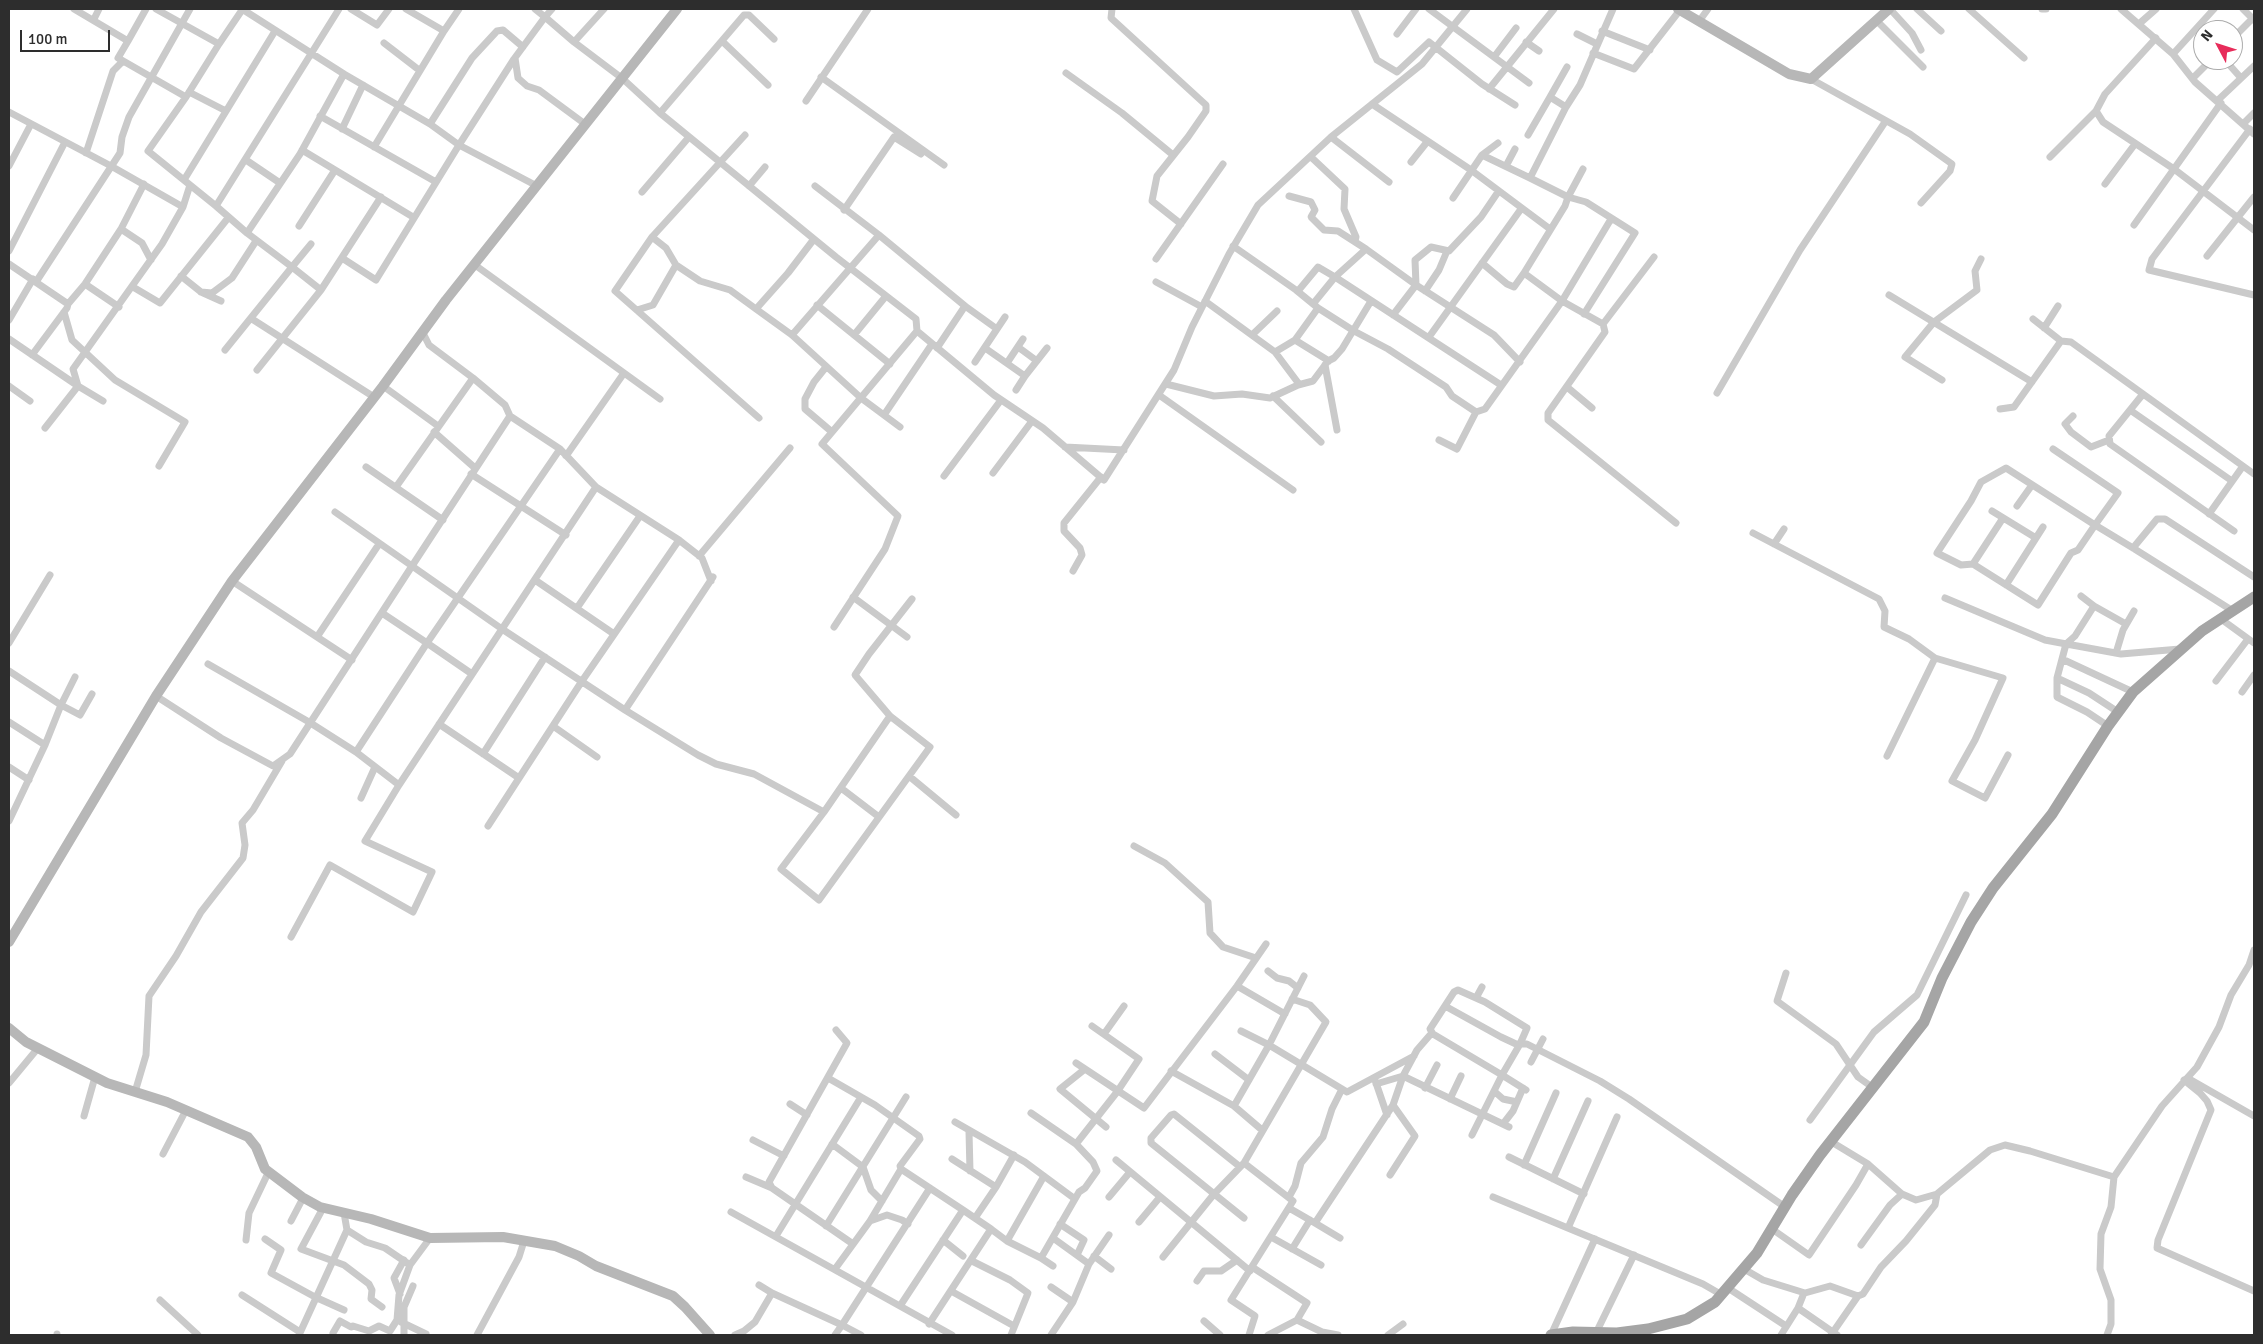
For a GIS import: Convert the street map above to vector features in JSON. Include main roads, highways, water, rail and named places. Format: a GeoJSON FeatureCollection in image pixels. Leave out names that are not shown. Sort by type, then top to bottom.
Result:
{"type":"FeatureCollection","features":[{"type":"Feature","properties":{"kind":"main road"},"geometry":{"type":"LineString","coordinates":[[1551,1335],[1573,1332],[1618,1334],[1648,1329],[1687,1319],[1714,1302],[1725,1291],[1757,1253],[1785,1207],[1830,1141],[1924,1022],[1942,978],[1971,922],[1993,888],[2052,814],[2108,726],[2133,692],[2202,631],[2254,597]]}}]}
